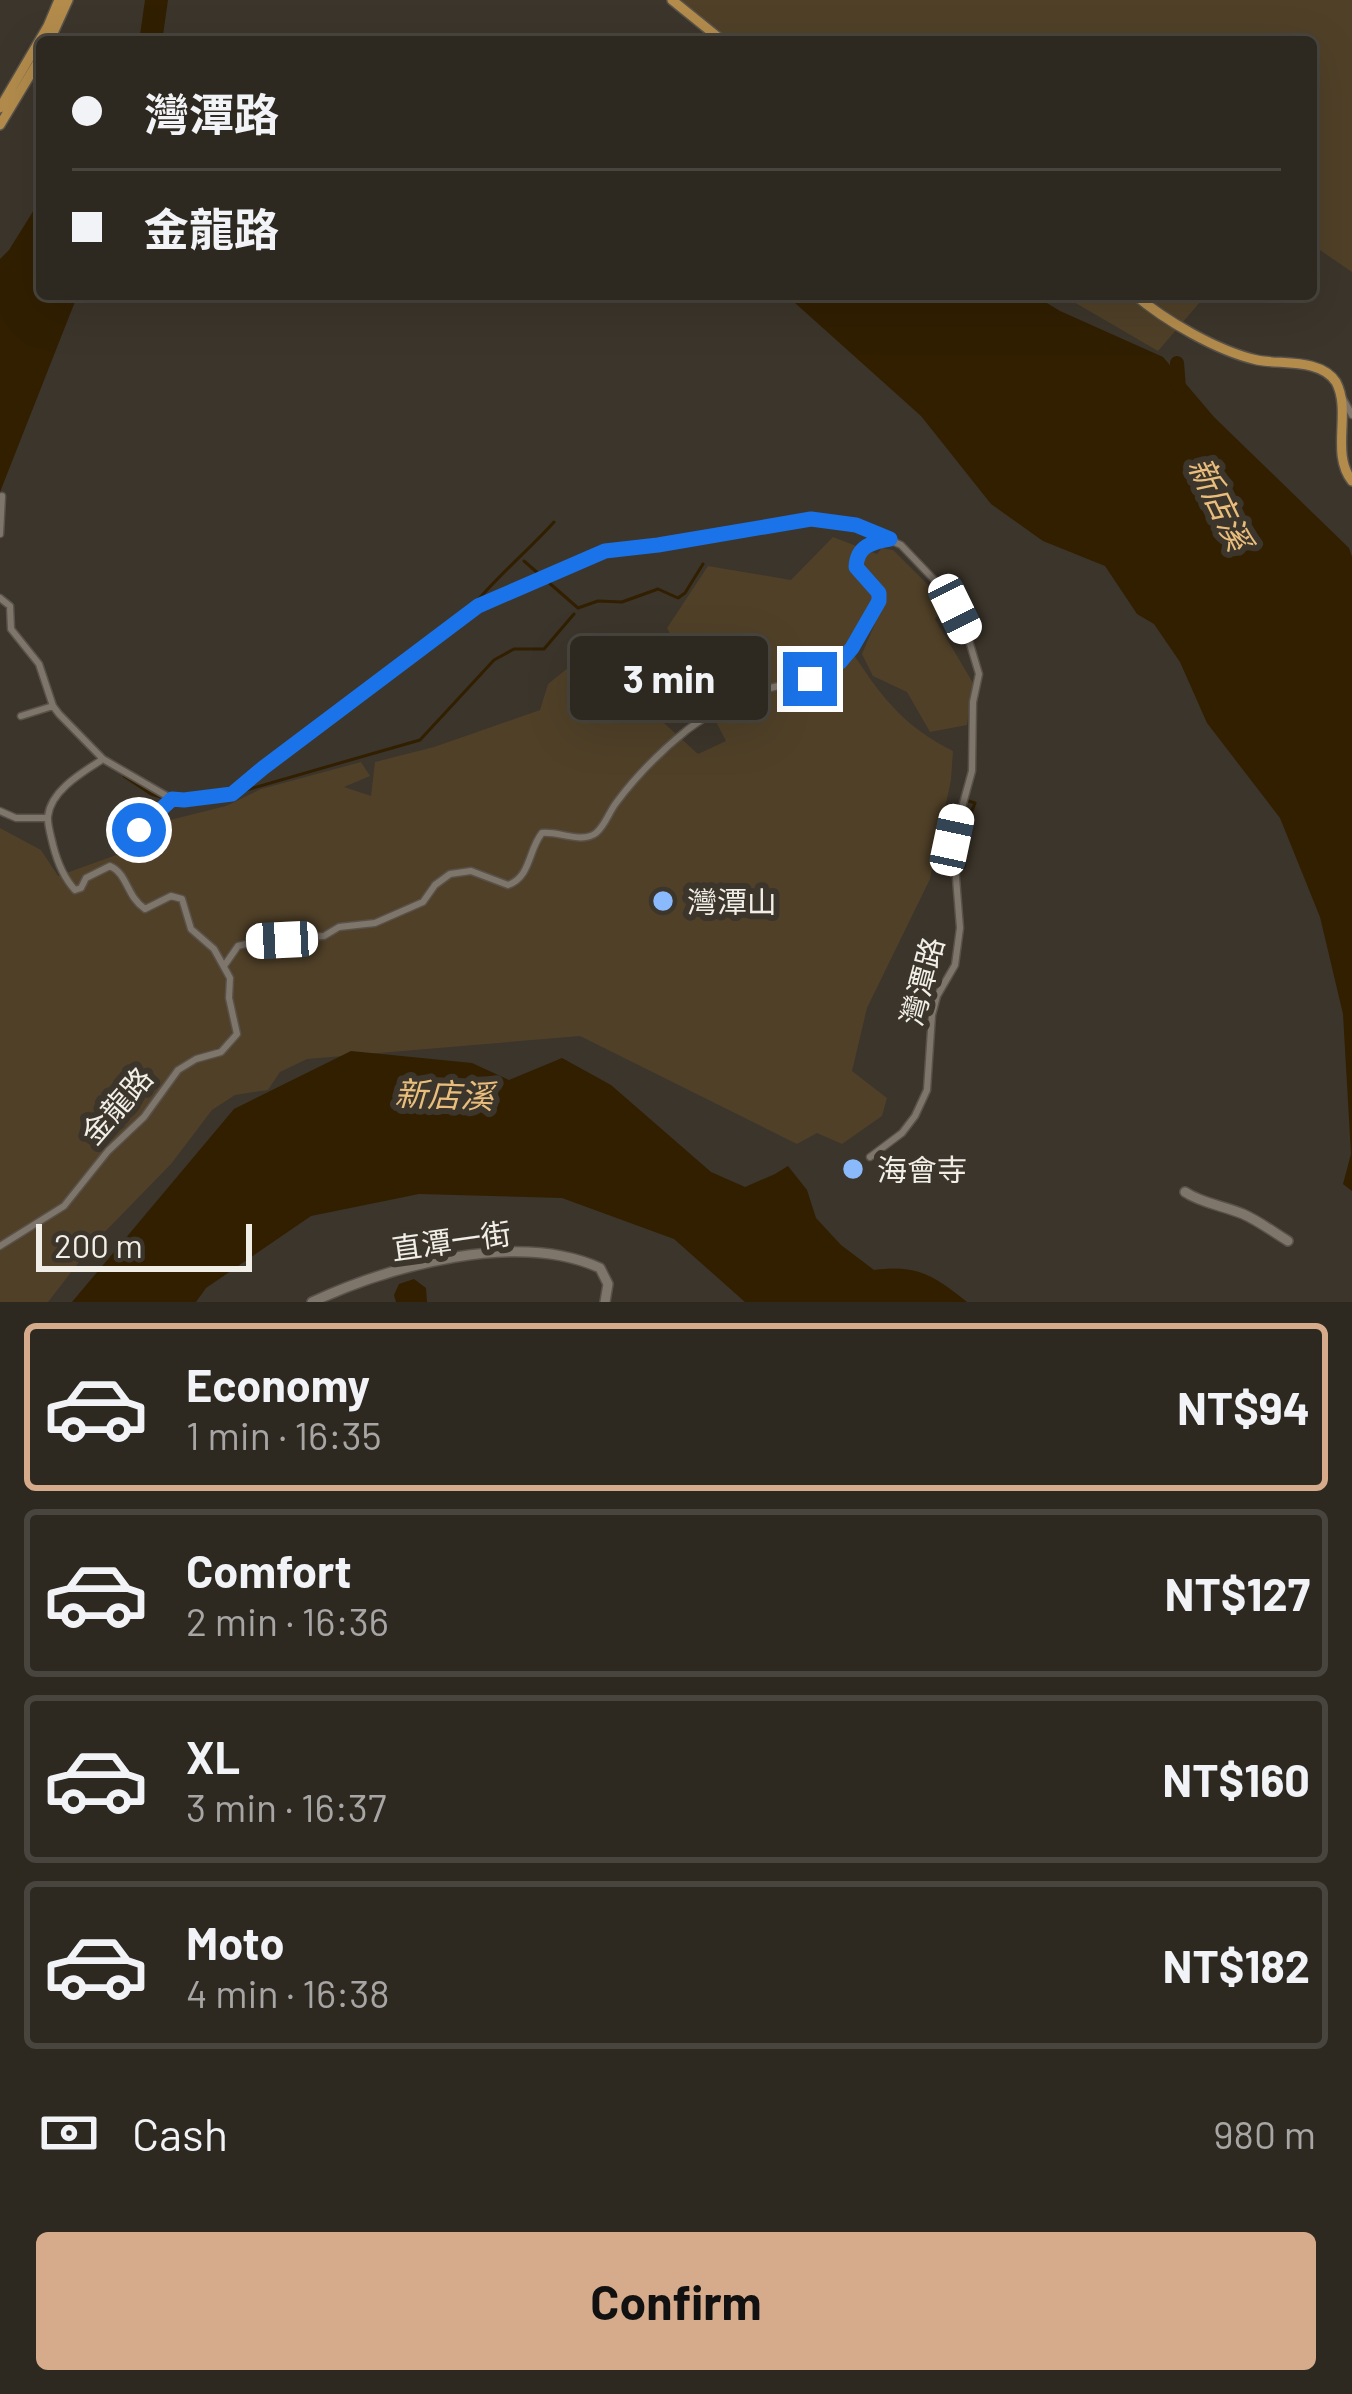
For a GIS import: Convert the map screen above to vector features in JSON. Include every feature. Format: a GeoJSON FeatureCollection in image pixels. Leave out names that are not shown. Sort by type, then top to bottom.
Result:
{"type":"FeatureCollection","features":[{"type":"Feature","properties":{"kind":"main road"},"geometry":{"type":"LineString","coordinates":[[42,36],[59,0]]}},
{"type":"Feature","properties":{"kind":"main road"},"geometry":{"type":"LineString","coordinates":[[52,36],[68,0]]}},
{"type":"Feature","properties":{"kind":"main road"},"geometry":{"type":"LineString","coordinates":[[672,0],[717,36]]}},
{"type":"Feature","properties":{"kind":"main road"},"geometry":{"type":"LineString","coordinates":[[0,108],[36,46]]}},
{"type":"Feature","properties":{"kind":"main road"},"geometry":{"type":"LineString","coordinates":[[0,125],[36,66]]}},
{"type":"Feature","properties":{"kind":"main road"},"geometry":{"type":"LineString","coordinates":[[1141,300],[1163,319],[1229,350],[1256,359],[1304,364],[1336,381],[1343,410],[1342,460],[1352,482]]}},
{"type":"Feature","properties":{"kind":"street"},"geometry":{"type":"LineString","coordinates":[[1340,394],[1352,415]]}},
{"type":"Feature","properties":{"kind":"street"},"geometry":{"type":"LineString","coordinates":[[0,534],[2,496]]}},
{"type":"Feature","properties":{"kind":"street","name":"灣潭路"},"geometry":{"type":"LineString","coordinates":[[172,799],[232,794],[478,606],[605,551],[811,519],[856,525],[890,539],[926,568],[943,589],[967,634],[979,674],[973,702],[972,771],[952,840],[960,928],[956,965],[932,1015],[927,1090],[902,1133],[870,1156]]}},
{"type":"Feature","properties":{"kind":"street"},"geometry":{"type":"LineString","coordinates":[[103,759],[64,788],[47,818],[55,854],[69,885],[81,888],[86,878],[110,866],[120,872],[134,901],[145,909],[171,896],[182,899],[191,929],[214,949],[224,967],[238,946],[324,936],[339,927],[400,914],[423,902],[450,874],[471,871],[508,885],[517,882],[542,833],[592,837],[637,776],[687,730],[743,698],[810,679],[840,662],[879,601],[879,593],[856,567],[857,555],[866,546],[890,539]]}},
{"type":"Feature","properties":{"kind":"street"},"geometry":{"type":"LineString","coordinates":[[0,598],[10,606],[11,629],[39,664],[53,706],[103,759],[172,799],[139,830],[140,841]]}},
{"type":"Feature","properties":{"kind":"street"},"geometry":{"type":"LineString","coordinates":[[21,716],[53,706]]}},
{"type":"Feature","properties":{"kind":"street"},"geometry":{"type":"LineString","coordinates":[[0,811],[16,818],[47,818]]}},
{"type":"Feature","properties":{"kind":"street","name":"金龍路"},"geometry":{"type":"LineString","coordinates":[[0,1246],[64,1207],[108,1151],[144,1117],[178,1070],[221,1052],[233,1040],[237,1027],[224,967]]}},
{"type":"Feature","properties":{"kind":"street"},"geometry":{"type":"LineString","coordinates":[[1184,1192],[1249,1216],[1288,1241]]}},
{"type":"Feature","properties":{"kind":"street","name":"直潭一街"},"geometry":{"type":"LineString","coordinates":[[312,1302],[400,1269],[495,1253],[539,1253],[600,1268],[608,1284],[604,1302]]}},
{"type":"Feature","properties":{"kind":"shaded area"},"geometry":{"type":"Polygon","coordinates":[[[666,0],[1352,0],[1352,272],[1317,248],[1317,36],[712,36],[666,0]]]}},
{"type":"Feature","properties":{"kind":"shaded area"},"geometry":{"type":"Polygon","coordinates":[[[1070,300],[1202,300],[1158,351],[1070,300]]]}},
{"type":"Feature","properties":{"kind":"shaded area"},"geometry":{"type":"Polygon","coordinates":[[[833,537],[877,554],[882,548],[893,550],[935,592],[944,606],[935,619],[973,683],[967,725],[930,732],[907,692],[873,676],[862,654],[886,598],[879,587],[878,609],[854,655],[896,710],[953,751],[930,879],[867,1008],[852,1071],[887,1098],[882,1116],[842,1144],[817,1133],[797,1144],[580,1036],[307,1059],[280,1072],[268,1090],[235,1095],[212,1110],[171,1164],[93,1244],[48,1302],[0,1302],[0,828],[41,850],[58,876],[133,849],[127,838],[162,822],[361,762],[370,776],[344,787],[371,796],[375,762],[540,710],[548,684],[599,643],[619,682],[698,754],[726,741],[667,628],[708,566],[791,580],[833,537]]]}},
{"type":"Feature","properties":{"kind":"water"},"geometry":{"type":"Polygon","coordinates":[[[145,0],[168,0],[163,36],[140,36],[145,0]]]}},
{"type":"Feature","properties":{"kind":"water"},"geometry":{"type":"Polygon","coordinates":[[[36,207],[36,300],[76,300],[0,492],[0,259],[36,207]]]}},
{"type":"Feature","properties":{"kind":"water","name":"新店溪"},"geometry":{"type":"Polygon","coordinates":[[[792,300],[1042,300],[1163,357],[1214,417],[1349,548],[1352,1191],[1343,1184],[1351,1154],[1343,1014],[1320,917],[1280,818],[1207,723],[1180,662],[1154,624],[1137,614],[1105,566],[1043,541],[991,504],[921,416],[792,300]]]}},
{"type":"Feature","properties":{"kind":"water","name":"新店溪"},"geometry":{"type":"Polygon","coordinates":[[[351,1051],[472,1063],[509,1080],[562,1058],[611,1085],[711,1172],[745,1187],[788,1166],[807,1190],[816,1218],[841,1245],[874,1270],[925,1274],[967,1302],[745,1302],[674,1239],[562,1198],[419,1194],[311,1216],[206,1288],[196,1302],[72,1302],[234,1109],[351,1051]]]}},
{"type":"Feature","properties":{"kind":"water"},"geometry":{"type":"Polygon","coordinates":[[[414,1279],[426,1288],[427,1302],[396,1302],[399,1284],[414,1279]]]}},
{"type":"Feature","properties":{"kind":"waterway"},"geometry":{"type":"LineString","coordinates":[[1177,363],[1179,388]]}},
{"type":"Feature","properties":{"kind":"waterway"},"geometry":{"type":"LineString","coordinates":[[472,607],[554,522]]}},
{"type":"Feature","properties":{"kind":"waterway"},"geometry":{"type":"LineString","coordinates":[[524,561],[578,608],[598,601],[622,602],[658,589],[678,598],[703,564]]}},
{"type":"Feature","properties":{"kind":"waterway"},"geometry":{"type":"LineString","coordinates":[[234,786],[465,613]]}},
{"type":"Feature","properties":{"kind":"waterway"},"geometry":{"type":"LineString","coordinates":[[239,792],[420,740],[494,660],[514,649],[544,649],[574,614]]}},
{"type":"Feature","properties":{"kind":"waterway"},"geometry":{"type":"LineString","coordinates":[[124,776],[167,799]]}},
{"type":"Feature","properties":{"kind":"waterway"},"geometry":{"type":"LineString","coordinates":[[959,868],[964,867],[968,821],[975,803],[965,800]]}},
{"type":"Feature","properties":{"kind":"place","name":"灣潭山"},"geometry":{"type":"Point","coordinates":[663,901]}},
{"type":"Feature","properties":{"kind":"place","name":"海會寺"},"geometry":{"type":"Point","coordinates":[853,1169]}},
{"type":"Feature","properties":{"kind":"route"},"geometry":{"type":"LineString","coordinates":[[139,830],[172,799],[232,794],[478,606],[618,548],[811,519],[856,525],[890,539],[866,546],[857,555],[856,567],[879,593],[879,601],[840,662],[810,679]]}}]}
